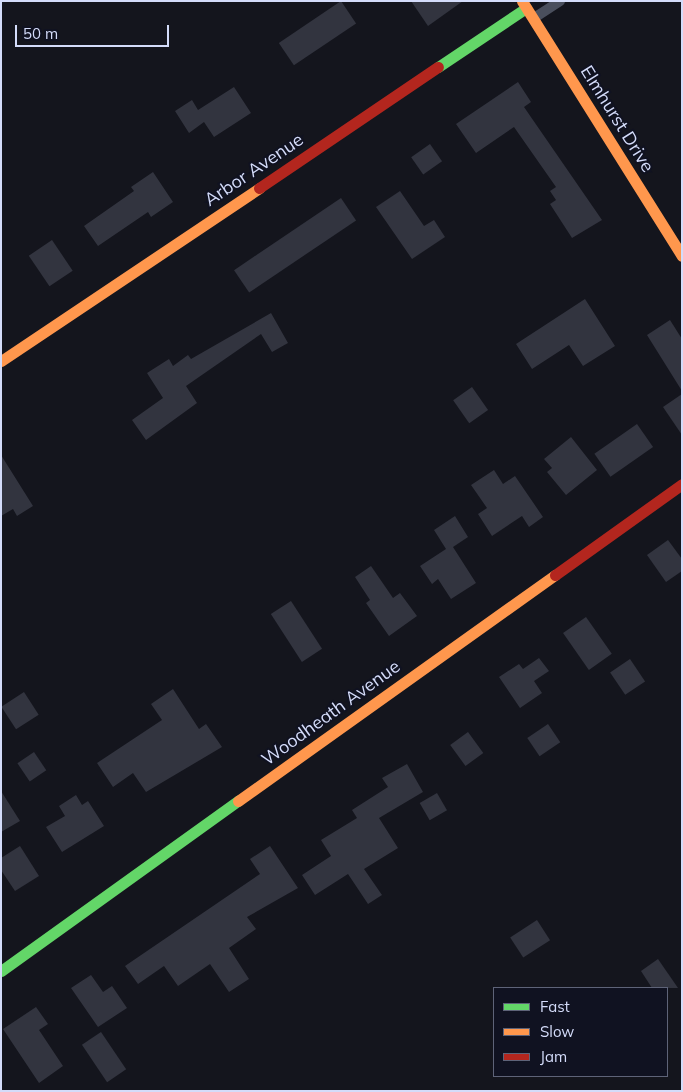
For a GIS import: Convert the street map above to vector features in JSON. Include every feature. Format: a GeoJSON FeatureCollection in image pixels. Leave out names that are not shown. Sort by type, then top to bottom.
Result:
{"type":"FeatureCollection","features":[{"type":"Feature","properties":{"kind":"street","name":"Elmhurst Drive"},"geometry":{"type":"LineString","coordinates":[[524,4],[682,256]]}},
{"type":"Feature","properties":{"kind":"street","name":"Arbor Avenue"},"geometry":{"type":"LineString","coordinates":[[1,361],[524,4]]}},
{"type":"Feature","properties":{"kind":"street","name":"Woodheath Avenue"},"geometry":{"type":"LineString","coordinates":[[1,971],[682,484]]}},
{"type":"Feature","properties":{"kind":"lane"},"geometry":{"type":"LineString","coordinates":[[534,19],[560,1]]}},
{"type":"Feature","properties":{"kind":"building"},"geometry":{"type":"Polygon","coordinates":[[[341,1],[356,23],[294,65],[279,43],[341,1]]]}},
{"type":"Feature","properties":{"kind":"building"},"geometry":{"type":"Polygon","coordinates":[[[411,1],[463,1],[428,26],[411,1]]]}},
{"type":"Feature","properties":{"kind":"building"},"geometry":{"type":"Polygon","coordinates":[[[518,82],[531,102],[524,107],[602,220],[572,238],[550,204],[556,200],[550,191],[556,187],[514,127],[476,153],[456,124],[518,82]]]}},
{"type":"Feature","properties":{"kind":"building"},"geometry":{"type":"Polygon","coordinates":[[[234,87],[251,113],[214,137],[204,122],[189,133],[175,111],[192,100],[198,110],[234,87]]]}},
{"type":"Feature","properties":{"kind":"building"},"geometry":{"type":"Polygon","coordinates":[[[430,144],[442,161],[423,174],[411,157],[430,144]]]}},
{"type":"Feature","properties":{"kind":"building"},"geometry":{"type":"Polygon","coordinates":[[[153,172],[173,202],[151,217],[148,212],[98,246],[84,226],[134,191],[131,187],[153,172]]]}},
{"type":"Feature","properties":{"kind":"building"},"geometry":{"type":"Polygon","coordinates":[[[400,191],[424,226],[434,220],[445,237],[412,259],[376,207],[400,191]]]}},
{"type":"Feature","properties":{"kind":"building"},"geometry":{"type":"Polygon","coordinates":[[[341,198],[356,220],[249,293],[234,270],[341,198]]]}},
{"type":"Feature","properties":{"kind":"building"},"geometry":{"type":"Polygon","coordinates":[[[52,240],[73,271],[49,286],[29,256],[52,240]]]}},
{"type":"Feature","properties":{"kind":"building"},"geometry":{"type":"Polygon","coordinates":[[[585,299],[615,346],[583,366],[569,345],[532,369],[516,344],[585,299]]]}},
{"type":"Feature","properties":{"kind":"building"},"geometry":{"type":"Polygon","coordinates":[[[271,313],[288,343],[272,352],[261,334],[186,386],[197,403],[146,440],[132,420],[163,398],[147,373],[169,359],[173,366],[188,355],[191,359],[271,313]]]}},
{"type":"Feature","properties":{"kind":"building"},"geometry":{"type":"Polygon","coordinates":[[[670,320],[682,339],[682,391],[647,335],[670,320]]]}},
{"type":"Feature","properties":{"kind":"building"},"geometry":{"type":"Polygon","coordinates":[[[472,387],[488,410],[469,423],[453,400],[472,387]]]}},
{"type":"Feature","properties":{"kind":"building"},"geometry":{"type":"Polygon","coordinates":[[[682,394],[682,435],[663,407],[682,394]]]}},
{"type":"Feature","properties":{"kind":"building"},"geometry":{"type":"Polygon","coordinates":[[[637,424],[653,447],[610,477],[594,454],[637,424]]]}},
{"type":"Feature","properties":{"kind":"building"},"geometry":{"type":"Polygon","coordinates":[[[571,437],[597,470],[566,495],[547,472],[552,468],[544,459],[571,437]]]}},
{"type":"Feature","properties":{"kind":"building"},"geometry":{"type":"Polygon","coordinates":[[[1,455],[33,506],[17,516],[13,509],[1,516],[1,455]]]}},
{"type":"Feature","properties":{"kind":"building"},"geometry":{"type":"Polygon","coordinates":[[[494,470],[503,484],[515,476],[543,517],[529,527],[522,516],[492,536],[478,514],[487,508],[471,485],[494,470]]]}},
{"type":"Feature","properties":{"kind":"building"},"geometry":{"type":"Polygon","coordinates":[[[455,516],[468,537],[453,547],[476,583],[451,599],[438,579],[432,584],[420,566],[446,549],[434,530],[455,516]]]}},
{"type":"Feature","properties":{"kind":"building"},"geometry":{"type":"Polygon","coordinates":[[[668,540],[682,559],[682,571],[666,582],[647,555],[668,540]]]}},
{"type":"Feature","properties":{"kind":"building"},"geometry":{"type":"Polygon","coordinates":[[[371,566],[393,598],[400,593],[417,616],[389,636],[366,603],[370,600],[355,577],[371,566]]]}},
{"type":"Feature","properties":{"kind":"building"},"geometry":{"type":"Polygon","coordinates":[[[291,601],[322,649],[302,662],[271,614],[291,601]]]}},
{"type":"Feature","properties":{"kind":"building"},"geometry":{"type":"Polygon","coordinates":[[[586,617],[612,654],[589,670],[563,633],[586,617]]]}},
{"type":"Feature","properties":{"kind":"building"},"geometry":{"type":"Polygon","coordinates":[[[539,658],[549,671],[534,681],[542,693],[520,708],[499,677],[519,664],[523,669],[539,658]]]}},
{"type":"Feature","properties":{"kind":"building"},"geometry":{"type":"Polygon","coordinates":[[[630,659],[645,681],[625,695],[610,672],[630,659]]]}},
{"type":"Feature","properties":{"kind":"building"},"geometry":{"type":"Polygon","coordinates":[[[173,689],[199,729],[206,724],[222,747],[146,792],[133,773],[113,787],[97,763],[162,720],[151,704],[173,689]]]}},
{"type":"Feature","properties":{"kind":"building"},"geometry":{"type":"Polygon","coordinates":[[[24,692],[39,715],[16,729],[1,707],[24,692]]]}},
{"type":"Feature","properties":{"kind":"building"},"geometry":{"type":"Polygon","coordinates":[[[548,724],[560,742],[540,756],[527,738],[548,724]]]}},
{"type":"Feature","properties":{"kind":"building"},"geometry":{"type":"Polygon","coordinates":[[[468,732],[483,753],[465,766],[450,745],[468,732]]]}},
{"type":"Feature","properties":{"kind":"building"},"geometry":{"type":"Polygon","coordinates":[[[34,752],[46,770],[30,781],[17,763],[34,752]]]}},
{"type":"Feature","properties":{"kind":"building"},"geometry":{"type":"Polygon","coordinates":[[[407,764],[423,792],[379,818],[398,848],[364,869],[382,895],[368,904],[348,874],[315,895],[302,875],[331,856],[321,840],[357,818],[352,810],[388,787],[382,778],[407,764]]]}},
{"type":"Feature","properties":{"kind":"building"},"geometry":{"type":"Polygon","coordinates":[[[1,791],[20,821],[1,832],[1,791]]]}},
{"type":"Feature","properties":{"kind":"building"},"geometry":{"type":"Polygon","coordinates":[[[437,793],[447,810],[430,820],[420,803],[437,793]]]}},
{"type":"Feature","properties":{"kind":"building"},"geometry":{"type":"Polygon","coordinates":[[[76,795],[82,805],[88,801],[104,826],[62,852],[46,827],[65,816],[59,806],[76,795]]]}},
{"type":"Feature","properties":{"kind":"building"},"geometry":{"type":"Polygon","coordinates":[[[20,846],[39,876],[15,891],[1,870],[1,858],[20,846]]]}},
{"type":"Feature","properties":{"kind":"building"},"geometry":{"type":"Polygon","coordinates":[[[270,846],[298,888],[247,917],[256,929],[229,948],[249,979],[229,992],[210,964],[178,986],[164,966],[138,984],[125,966],[260,874],[250,859],[270,846]]]}},
{"type":"Feature","properties":{"kind":"building"},"geometry":{"type":"Polygon","coordinates":[[[537,920],[550,940],[523,958],[510,937],[537,920]]]}},
{"type":"Feature","properties":{"kind":"building"},"geometry":{"type":"Polygon","coordinates":[[[658,959],[678,988],[651,987],[641,971],[658,959]]]}},
{"type":"Feature","properties":{"kind":"building"},"geometry":{"type":"Polygon","coordinates":[[[91,975],[103,992],[112,986],[127,1008],[98,1027],[71,988],[91,975]]]}},
{"type":"Feature","properties":{"kind":"building"},"geometry":{"type":"Polygon","coordinates":[[[36,1007],[48,1024],[39,1030],[63,1066],[39,1083],[3,1029],[36,1007]]]}},
{"type":"Feature","properties":{"kind":"building"},"geometry":{"type":"Polygon","coordinates":[[[101,1032],[126,1069],[107,1082],[82,1045],[101,1032]]]}},
{"type":"Feature","properties":{"kind":"traffic: fast"},"geometry":{"type":"LineString","coordinates":[[438,67],[526,8]]}},
{"type":"Feature","properties":{"kind":"traffic: fast"},"geometry":{"type":"LineString","coordinates":[[1,971],[238,801]]}},
{"type":"Feature","properties":{"kind":"traffic: slow"},"geometry":{"type":"LineString","coordinates":[[522,1],[682,256]]}},
{"type":"Feature","properties":{"kind":"traffic: slow"},"geometry":{"type":"LineString","coordinates":[[1,361],[259,188]]}},
{"type":"Feature","properties":{"kind":"traffic: slow"},"geometry":{"type":"LineString","coordinates":[[238,801],[555,575]]}},
{"type":"Feature","properties":{"kind":"traffic: jam"},"geometry":{"type":"LineString","coordinates":[[259,188],[438,67]]}},
{"type":"Feature","properties":{"kind":"traffic: jam"},"geometry":{"type":"LineString","coordinates":[[555,575],[682,484]]}}]}
